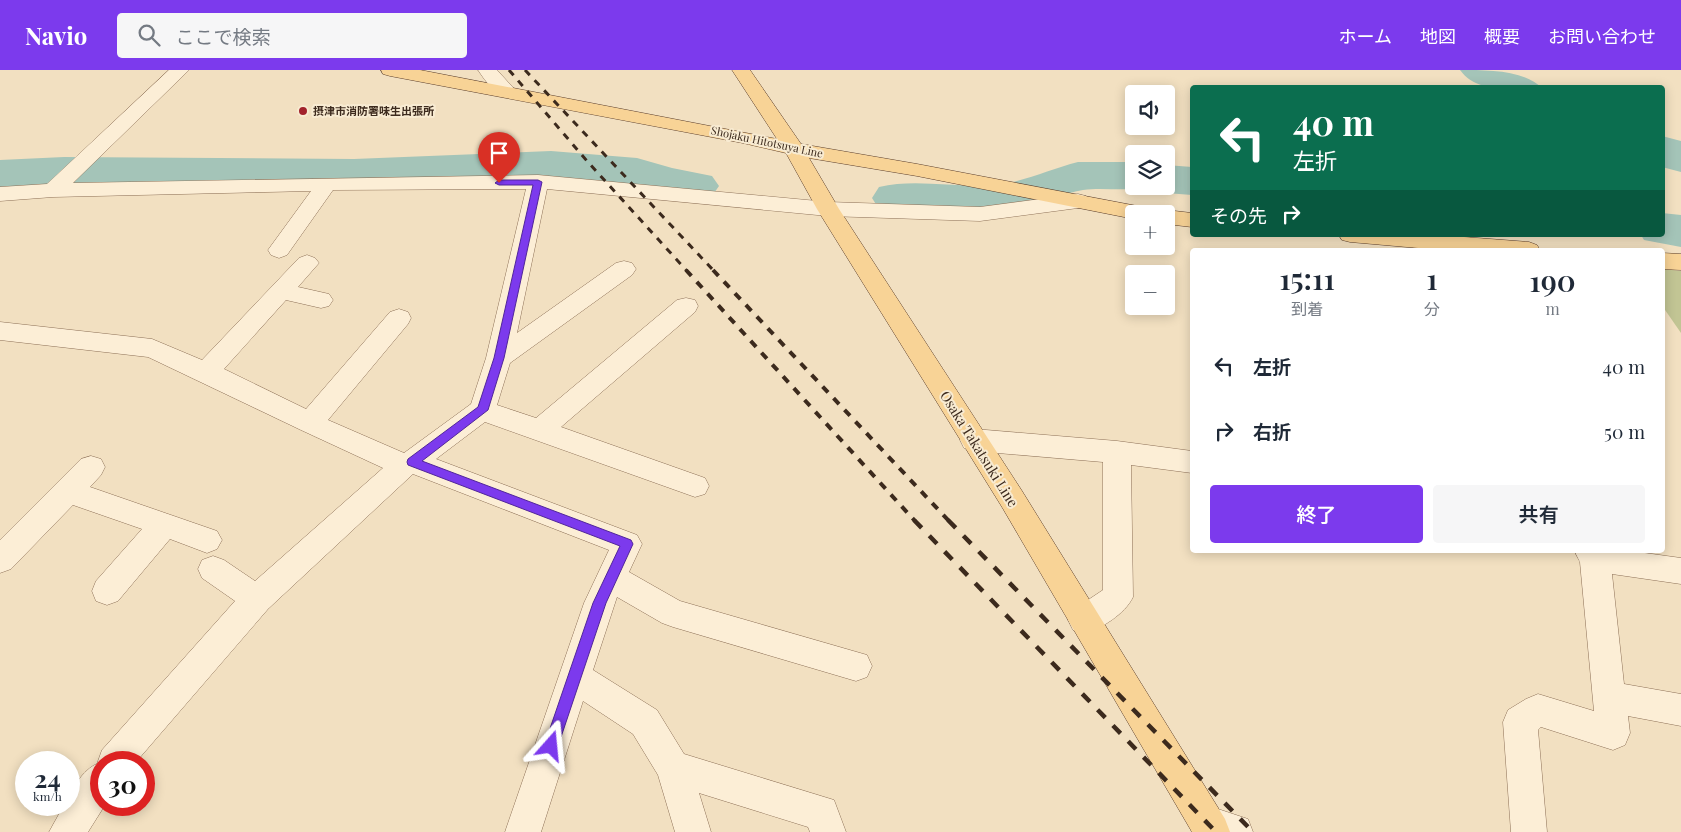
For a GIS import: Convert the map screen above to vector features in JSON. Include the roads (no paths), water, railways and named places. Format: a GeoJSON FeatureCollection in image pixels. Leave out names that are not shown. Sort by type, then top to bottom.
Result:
{"type":"FeatureCollection","features":[{"type":"Feature","properties":{"kind":"main road","name":"Shojaku Hitotsuya Line"},"geometry":{"type":"LineString","coordinates":[[390,70],[744,137],[794,150],[1125,210]]}},
{"type":"Feature","properties":{"kind":"main road","name":"Osaka Takatsuki Line"},"geometry":{"type":"LineString","coordinates":[[741,70],[794,150],[828,209],[974,440],[1084,620],[1218,829]]}},
{"type":"Feature","properties":{"kind":"main road"},"geometry":{"type":"LineString","coordinates":[[1175,218],[1190,220]]}},
{"type":"Feature","properties":{"kind":"main road"},"geometry":{"type":"LineString","coordinates":[[1366,237],[1437,246],[1483,248]]}},
{"type":"Feature","properties":{"kind":"main road"},"geometry":{"type":"LineString","coordinates":[[1665,261],[1681,262]]}},
{"type":"Feature","properties":{"kind":"street"},"geometry":{"type":"LineString","coordinates":[[53,190],[180,70]]}},
{"type":"Feature","properties":{"kind":"street"},"geometry":{"type":"LineString","coordinates":[[488,70],[508,93]]}},
{"type":"Feature","properties":{"kind":"street"},"geometry":{"type":"LineString","coordinates":[[124,751],[257,599],[409,464],[482,410],[499,358],[538,182]]}},
{"type":"Feature","properties":{"kind":"street"},"geometry":{"type":"LineString","coordinates":[[0,194],[53,190],[538,182],[828,209],[980,214],[1078,201]]}},
{"type":"Feature","properties":{"kind":"street"},"geometry":{"type":"LineString","coordinates":[[279,250],[327,184]]}},
{"type":"Feature","properties":{"kind":"street"},"geometry":{"type":"LineString","coordinates":[[206,372],[307,262]]}},
{"type":"Feature","properties":{"kind":"street"},"geometry":{"type":"LineString","coordinates":[[499,358],[624,269]]}},
{"type":"Feature","properties":{"kind":"street"},"geometry":{"type":"LineString","coordinates":[[280,291],[321,300]]}},
{"type":"Feature","properties":{"kind":"street"},"geometry":{"type":"LineString","coordinates":[[540,430],[686,306]]}},
{"type":"Feature","properties":{"kind":"street"},"geometry":{"type":"LineString","coordinates":[[310,424],[399,318]]}},
{"type":"Feature","properties":{"kind":"street"},"geometry":{"type":"LineString","coordinates":[[0,331],[152,348],[206,372],[310,424],[409,464],[627,544],[599,603],[523,832]]}},
{"type":"Feature","properties":{"kind":"street"},"geometry":{"type":"LineString","coordinates":[[482,410],[695,486]]}},
{"type":"Feature","properties":{"kind":"street"},"geometry":{"type":"LineString","coordinates":[[974,440],[1117,452],[1190,462]]}},
{"type":"Feature","properties":{"kind":"street"},"geometry":{"type":"LineString","coordinates":[[1084,620],[1118,597],[1117,452]]}},
{"type":"Feature","properties":{"kind":"street"},"geometry":{"type":"LineString","coordinates":[[0,560],[91,467]]}},
{"type":"Feature","properties":{"kind":"street"},"geometry":{"type":"LineString","coordinates":[[68,492],[207,540]]}},
{"type":"Feature","properties":{"kind":"street"},"geometry":{"type":"LineString","coordinates":[[107,592],[164,525]]}},
{"type":"Feature","properties":{"kind":"street"},"geometry":{"type":"LineString","coordinates":[[1529,832],[1520,722],[1538,710],[1613,734],[1592,554],[1681,571]]}},
{"type":"Feature","properties":{"kind":"street"},"geometry":{"type":"LineString","coordinates":[[213,569],[257,599]]}},
{"type":"Feature","properties":{"kind":"street"},"geometry":{"type":"LineString","coordinates":[[611,578],[673,613],[856,666]]}},
{"type":"Feature","properties":{"kind":"street"},"geometry":{"type":"LineString","coordinates":[[574,676],[645,722],[673,768],[693,832]]}},
{"type":"Feature","properties":{"kind":"street"},"geometry":{"type":"LineString","coordinates":[[1609,697],[1681,710]]}},
{"type":"Feature","properties":{"kind":"street"},"geometry":{"type":"LineString","coordinates":[[673,768],[821,813],[828,832]]}},
{"type":"Feature","properties":{"kind":"street"},"geometry":{"type":"LineString","coordinates":[[67,832],[90,797]]}},
{"type":"Feature","properties":{"kind":"waterway"},"geometry":{"type":"LineString","coordinates":[[1481,70],[1514,85]]}},
{"type":"Feature","properties":{"kind":"waterway"},"geometry":{"type":"LineString","coordinates":[[1665,151],[1681,158]]}},
{"type":"Feature","properties":{"kind":"waterway"},"geometry":{"type":"LineString","coordinates":[[0,174],[64,171],[354,173],[551,165],[637,172],[665,182],[695,186]]}},
{"type":"Feature","properties":{"kind":"waterway"},"geometry":{"type":"LineString","coordinates":[[896,198],[966,201],[1007,199],[1078,176],[1125,176]]}},
{"type":"Feature","properties":{"kind":"waterway"},"geometry":{"type":"LineString","coordinates":[[1175,180],[1190,181]]}},
{"type":"Feature","properties":{"kind":"waterway"},"geometry":{"type":"LineString","coordinates":[[1665,229],[1681,231]]}},
{"type":"Feature","properties":{"kind":"railway"},"geometry":{"type":"LineString","coordinates":[[509,70],[587,161],[687,271]]}},
{"type":"Feature","properties":{"kind":"railway"},"geometry":{"type":"LineString","coordinates":[[525,70],[714,271]]}},
{"type":"Feature","properties":{"kind":"railway"},"geometry":{"type":"LineString","coordinates":[[686,270],[915,521]]}},
{"type":"Feature","properties":{"kind":"railway"},"geometry":{"type":"LineString","coordinates":[[713,270],[949,521]]}},
{"type":"Feature","properties":{"kind":"railway"},"geometry":{"type":"LineString","coordinates":[[914,520],[1216,832]]}},
{"type":"Feature","properties":{"kind":"railway"},"geometry":{"type":"LineString","coordinates":[[948,520],[1253,832]]}},
{"type":"Feature","properties":{"kind":"place","name":"摂津市消防署味生出張所"},"geometry":{"type":"Point","coordinates":[303,111]}}]}
